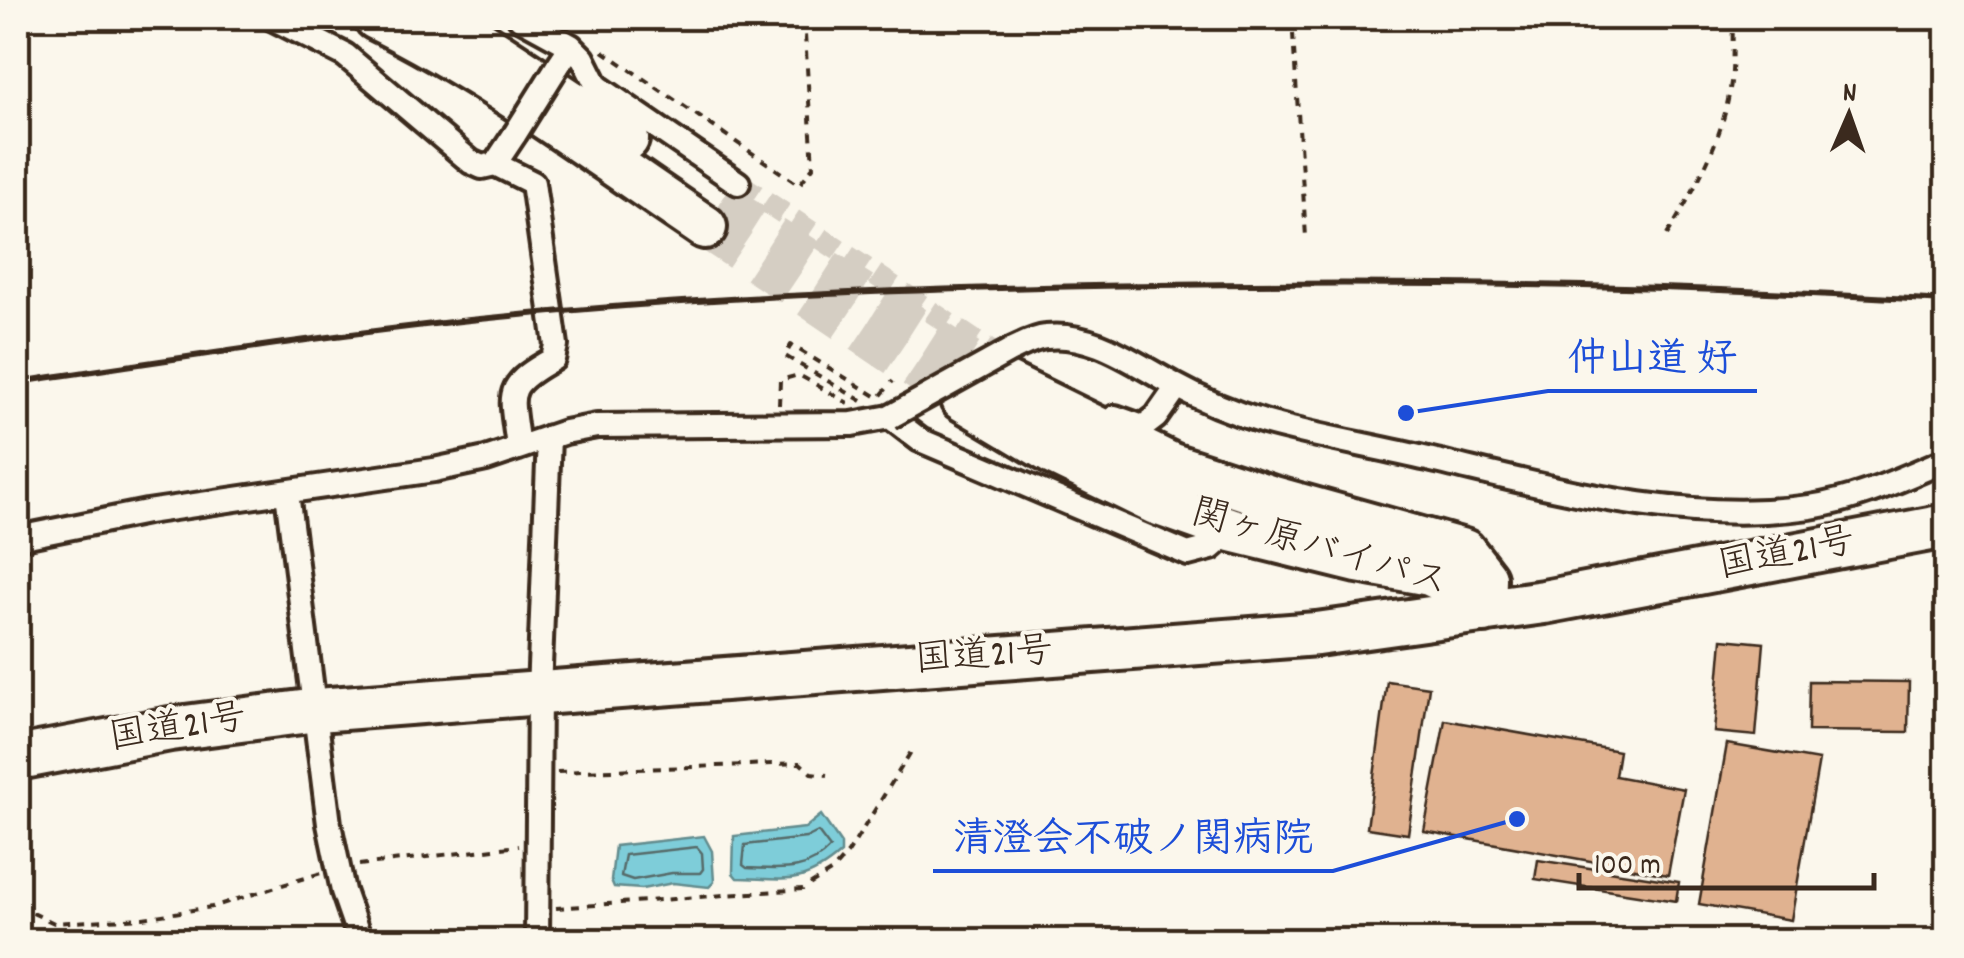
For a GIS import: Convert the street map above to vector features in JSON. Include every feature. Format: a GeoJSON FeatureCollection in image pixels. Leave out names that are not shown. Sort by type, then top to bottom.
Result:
{"type":"FeatureCollection","features":[{"type":"Feature","properties":{"kind":"highway"},"geometry":{"type":"LineString","coordinates":[[376,18],[414,36],[550,122],[721,204]]}},
{"type":"Feature","properties":{"kind":"highway"},"geometry":{"type":"LineString","coordinates":[[444,18],[721,204]]}},
{"type":"Feature","properties":{"kind":"highway","name":"関ヶ原バイパス"},"geometry":{"type":"LineString","coordinates":[[998,375],[1172,465],[1270,497],[1464,551],[1486,578],[1502,608]]}},
{"type":"Feature","properties":{"kind":"highway","name":"関ヶ原バイパス"},"geometry":{"type":"LineString","coordinates":[[998,375],[1053,453],[1156,503],[1232,530],[1449,581],[1502,608]]}},
{"type":"Feature","properties":{"kind":"highway","name":"国道21号"},"geometry":{"type":"LineString","coordinates":[[18,758],[170,729],[317,710],[1317,634],[1502,608],[1946,526]]}},
{"type":"Feature","properties":{"kind":"highway"},"geometry":{"type":"LineString","coordinates":[[1317,634],[1352,618],[1363,608],[1370,586],[1358,561]]}},
{"type":"Feature","properties":{"kind":"street"},"geometry":{"type":"LineString","coordinates":[[272,18],[345,55],[471,162],[482,167],[496,164],[533,183],[556,345],[552,359],[518,378],[515,386],[518,448]]}},
{"type":"Feature","properties":{"kind":"street"},"geometry":{"type":"LineString","coordinates":[[520,18],[571,46],[583,58],[596,86],[721,204]]}},
{"type":"Feature","properties":{"kind":"street"},"geometry":{"type":"LineString","coordinates":[[496,164],[571,46]]}},
{"type":"Feature","properties":{"kind":"street"},"geometry":{"type":"LineString","coordinates":[[18,538],[148,512],[434,470],[596,426],[852,424],[890,417],[998,375],[1042,337],[1065,336],[1114,352],[1177,387],[1262,421],[1610,500],[1698,512],[1758,512],[1814,506],[1879,488],[1946,460]]}},
{"type":"Feature","properties":{"kind":"street"},"geometry":{"type":"LineString","coordinates":[[998,375],[1143,427],[1156,417],[1177,387]]}},
{"type":"Feature","properties":{"kind":"street"},"geometry":{"type":"LineString","coordinates":[[890,417],[920,440],[1188,554],[1210,548],[1232,530]]}},
{"type":"Feature","properties":{"kind":"street"},"geometry":{"type":"LineString","coordinates":[[538,940],[539,692],[549,438]]}},
{"type":"Feature","properties":{"kind":"street"},"geometry":{"type":"LineString","coordinates":[[287,493],[329,824],[360,940]]}},
{"type":"Feature","properties":{"kind":"path"},"geometry":{"type":"LineString","coordinates":[[18,25],[32,18]]}},
{"type":"Feature","properties":{"kind":"path"},"geometry":{"type":"LineString","coordinates":[[571,46],[583,42],[603,51],[799,186],[813,166],[804,18]]}},
{"type":"Feature","properties":{"kind":"path"},"geometry":{"type":"LineString","coordinates":[[1292,18],[1306,237]]}},
{"type":"Feature","properties":{"kind":"path"},"geometry":{"type":"LineString","coordinates":[[1666,235],[1692,196],[1724,117],[1730,86],[1733,18]]}},
{"type":"Feature","properties":{"kind":"path"},"geometry":{"type":"LineString","coordinates":[[778,424],[780,380],[787,376],[800,375],[858,408],[862,400],[785,356],[791,345],[879,398],[893,381]]}},
{"type":"Feature","properties":{"kind":"path"},"geometry":{"type":"LineString","coordinates":[[538,909],[803,888],[832,871],[848,853],[914,747]]}},
{"type":"Feature","properties":{"kind":"path"},"geometry":{"type":"LineString","coordinates":[[539,772],[800,763],[811,773],[828,775]]}},
{"type":"Feature","properties":{"kind":"path"},"geometry":{"type":"LineString","coordinates":[[18,906],[54,923],[142,918],[212,907],[338,867],[538,844]]}},
{"type":"Feature","properties":{"kind":"water"},"geometry":{"type":"Polygon","coordinates":[[[821,815],[841,844],[841,853],[827,864],[793,879],[737,878],[733,873],[734,836],[805,828],[821,815]]]}},
{"type":"Feature","properties":{"kind":"water"},"geometry":{"type":"Polygon","coordinates":[[[704,836],[712,851],[714,882],[709,887],[673,883],[642,889],[614,887],[611,880],[615,846],[704,836]]]}},
{"type":"Feature","properties":{"kind":"building"},"geometry":{"type":"Polygon","coordinates":[[[1722,639],[1764,643],[1756,736],[1714,732],[1722,639]]]}},
{"type":"Feature","properties":{"kind":"building"},"geometry":{"type":"Polygon","coordinates":[[[1387,681],[1429,687],[1408,834],[1367,828],[1387,681]]]}},
{"type":"Feature","properties":{"kind":"building"},"geometry":{"type":"Polygon","coordinates":[[[1809,681],[1909,682],[1908,732],[1808,731],[1809,681]]]}},
{"type":"Feature","properties":{"kind":"building"},"geometry":{"type":"Polygon","coordinates":[[[1445,720],[1619,751],[1615,776],[1684,789],[1668,875],[1424,831],[1445,720]]]}},
{"type":"Feature","properties":{"kind":"building"},"geometry":{"type":"Polygon","coordinates":[[[1727,744],[1819,760],[1791,920],[1699,904],[1727,744]]]}},
{"type":"Feature","properties":{"kind":"building"},"geometry":{"type":"Polygon","coordinates":[[[1538,860],[1679,882],[1676,901],[1535,879],[1538,860]]]}},
{"type":"Feature","properties":{"kind":"tunnel"},"geometry":{"type":"LineString","coordinates":[[738,183],[1014,367]]}},
{"type":"Feature","properties":{"kind":"tunnel"},"geometry":{"type":"LineString","coordinates":[[720,203],[995,378]]}},
{"type":"Feature","properties":{"kind":"tunnel"},"geometry":{"type":"LineString","coordinates":[[705,227],[962,399]]}},
{"type":"Feature","properties":{"kind":"railway"},"geometry":{"type":"LineString","coordinates":[[18,382],[470,320],[642,305],[901,291],[1455,284],[1749,291],[1946,301]]}},
{"type":"Feature","properties":{"kind":"place","name":"仲山道 好"},"geometry":{"type":"Point","coordinates":[1406,413]}},
{"type":"Feature","properties":{"kind":"place","name":"清澄会不破ノ関病院"},"geometry":{"type":"Point","coordinates":[1517,819]}}]}
